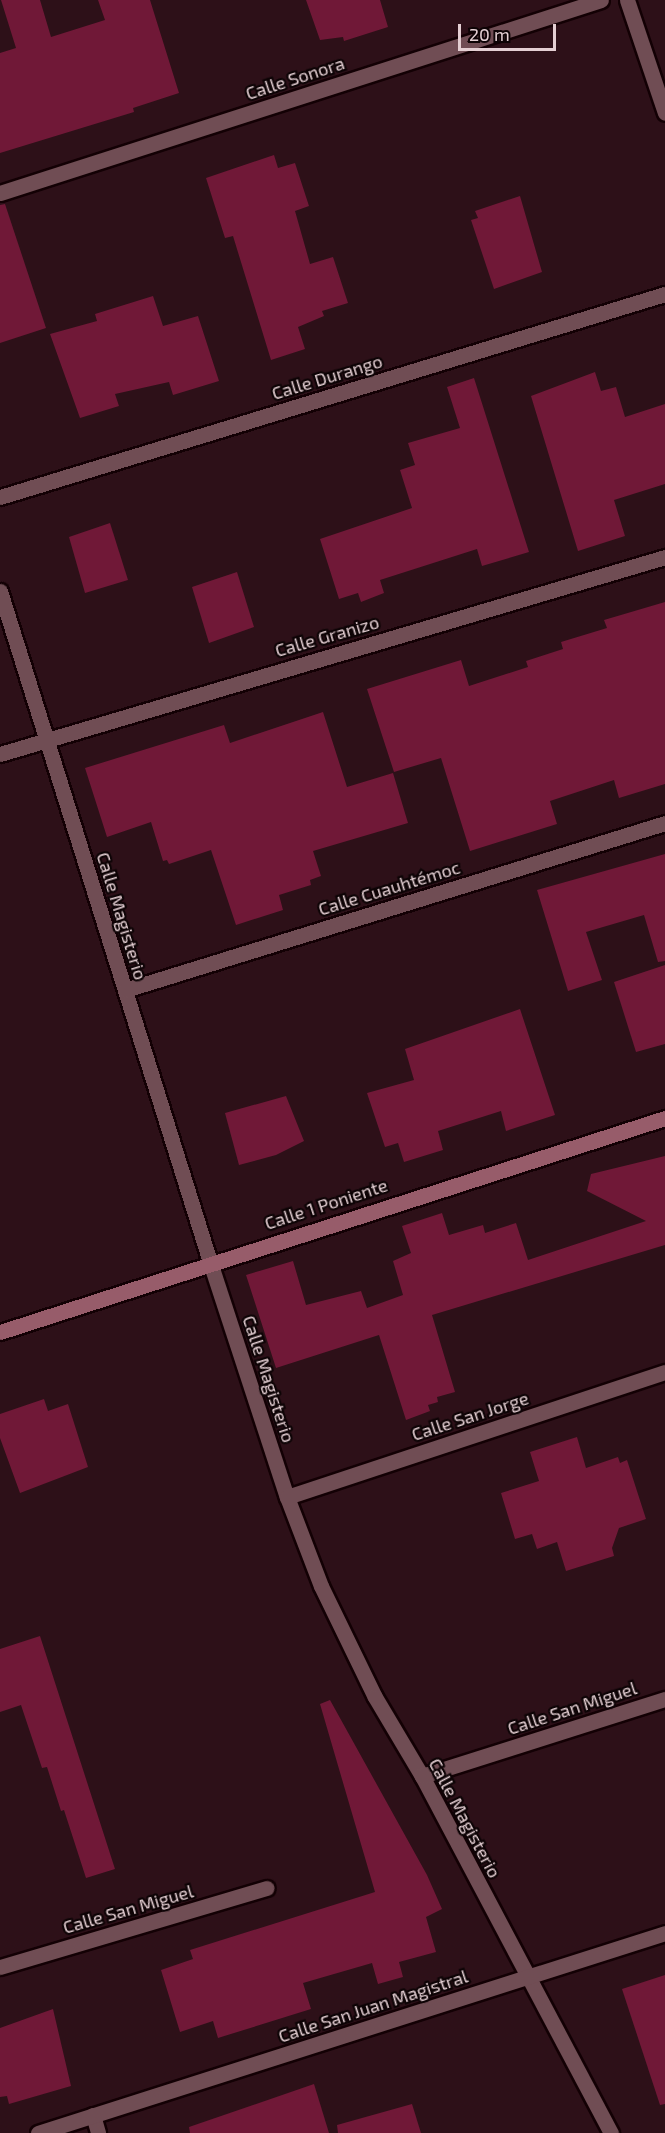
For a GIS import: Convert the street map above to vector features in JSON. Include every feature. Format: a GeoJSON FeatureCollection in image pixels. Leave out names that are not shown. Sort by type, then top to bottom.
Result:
{"type":"FeatureCollection","features":[{"type":"Feature","properties":{"kind":"main road","name":"Calle 1 Poniente"},"geometry":{"type":"LineString","coordinates":[[0,1332],[210,1262],[665,1118]]}},
{"type":"Feature","properties":{"kind":"street","name":"Calle Sonora"},"geometry":{"type":"LineString","coordinates":[[0,193],[601,0]]}},
{"type":"Feature","properties":{"kind":"street"},"geometry":{"type":"LineString","coordinates":[[627,0],[665,113]]}},
{"type":"Feature","properties":{"kind":"street","name":"Calle Durango"},"geometry":{"type":"LineString","coordinates":[[0,496],[665,294]]}},
{"type":"Feature","properties":{"kind":"street","name":"Calle Granizo"},"geometry":{"type":"LineString","coordinates":[[0,754],[665,557]]}},
{"type":"Feature","properties":{"kind":"street","name":"Calle Magisterio"},"geometry":{"type":"LineString","coordinates":[[0,591],[210,1262],[287,1497],[348,1646],[422,1776],[611,2133]]}},
{"type":"Feature","properties":{"kind":"street","name":"Calle Cuauhtémoc"},"geometry":{"type":"LineString","coordinates":[[125,990],[665,823]]}},
{"type":"Feature","properties":{"kind":"street","name":"Calle San Jorge"},"geometry":{"type":"LineString","coordinates":[[287,1497],[665,1372]]}},
{"type":"Feature","properties":{"kind":"street","name":"Calle San Miguel"},"geometry":{"type":"LineString","coordinates":[[422,1776],[665,1699]]}},
{"type":"Feature","properties":{"kind":"street","name":"Calle San Miguel"},"geometry":{"type":"LineString","coordinates":[[0,1967],[267,1888]]}},
{"type":"Feature","properties":{"kind":"street","name":"Calle San Juan Magistral"},"geometry":{"type":"LineString","coordinates":[[38,2133],[665,1933]]}},
{"type":"Feature","properties":{"kind":"street"},"geometry":{"type":"LineString","coordinates":[[93,2115],[98,2133]]}},
{"type":"Feature","properties":{"kind":"building"},"geometry":{"type":"Polygon","coordinates":[[[1,0],[40,0],[51,37],[105,20],[98,0],[150,0],[179,93],[133,108],[134,112],[0,153],[0,53],[16,48],[1,0]]]}},
{"type":"Feature","properties":{"kind":"building"},"geometry":{"type":"Polygon","coordinates":[[[306,0],[380,0],[388,27],[344,41],[343,37],[320,40],[306,0]]]}},
{"type":"Feature","properties":{"kind":"building"},"geometry":{"type":"Polygon","coordinates":[[[274,155],[278,168],[295,163],[309,206],[295,211],[310,264],[333,257],[348,303],[322,311],[324,316],[298,327],[305,349],[271,360],[233,236],[225,238],[206,178],[274,155]]]}},
{"type":"Feature","properties":{"kind":"building"},"geometry":{"type":"Polygon","coordinates":[[[520,196],[542,272],[494,289],[471,220],[478,218],[475,211],[520,196]]]}},
{"type":"Feature","properties":{"kind":"building"},"geometry":{"type":"Polygon","coordinates":[[[5,204],[46,328],[0,343],[0,205],[5,204]]]}},
{"type":"Feature","properties":{"kind":"building"},"geometry":{"type":"Polygon","coordinates":[[[153,296],[163,326],[198,316],[219,381],[173,395],[169,382],[115,394],[119,406],[80,418],[50,334],[97,321],[95,314],[153,296]]]}},
{"type":"Feature","properties":{"kind":"building"},"geometry":{"type":"Polygon","coordinates":[[[595,372],[601,391],[616,387],[625,417],[665,404],[665,484],[614,500],[625,536],[578,551],[531,396],[595,372]]]}},
{"type":"Feature","properties":{"kind":"building"},"geometry":{"type":"Polygon","coordinates":[[[474,378],[529,552],[482,566],[477,549],[380,580],[384,593],[361,602],[358,593],[339,599],[320,539],[412,508],[400,470],[415,465],[408,443],[460,428],[447,387],[474,378]]]}},
{"type":"Feature","properties":{"kind":"building"},"geometry":{"type":"Polygon","coordinates":[[[110,523],[128,580],[85,593],[69,537],[110,523]]]}},
{"type":"Feature","properties":{"kind":"building"},"geometry":{"type":"Polygon","coordinates":[[[237,572],[254,627],[209,643],[192,587],[237,572]]]}},
{"type":"Feature","properties":{"kind":"building"},"geometry":{"type":"Polygon","coordinates":[[[665,602],[665,784],[619,798],[614,780],[550,801],[557,824],[470,851],[441,758],[394,772],[367,689],[461,660],[469,686],[528,667],[526,661],[563,649],[561,642],[607,628],[604,620],[665,602]]]}},
{"type":"Feature","properties":{"kind":"building"},"geometry":{"type":"Polygon","coordinates":[[[323,712],[347,787],[393,773],[408,823],[313,851],[321,876],[310,880],[311,885],[279,895],[283,910],[236,925],[211,850],[169,864],[167,860],[163,861],[151,822],[107,837],[85,768],[224,725],[230,743],[323,712]]]}},
{"type":"Feature","properties":{"kind":"building"},"geometry":{"type":"Polygon","coordinates":[[[665,854],[665,961],[658,962],[644,915],[586,932],[602,980],[568,991],[537,890],[665,854]]]}},
{"type":"Feature","properties":{"kind":"building"},"geometry":{"type":"Polygon","coordinates":[[[665,965],[665,1044],[636,1052],[614,982],[665,965]]]}},
{"type":"Feature","properties":{"kind":"building"},"geometry":{"type":"Polygon","coordinates":[[[520,1009],[555,1115],[506,1131],[501,1111],[438,1131],[443,1150],[404,1162],[398,1143],[385,1147],[367,1093],[414,1080],[405,1049],[520,1009]]]}},
{"type":"Feature","properties":{"kind":"building"},"geometry":{"type":"Polygon","coordinates":[[[286,1096],[304,1141],[276,1155],[239,1165],[225,1113],[286,1096]]]}},
{"type":"Feature","properties":{"kind":"building"},"geometry":{"type":"Polygon","coordinates":[[[665,1156],[665,1245],[432,1315],[455,1392],[437,1397],[438,1402],[428,1405],[430,1411],[406,1420],[379,1335],[276,1368],[246,1275],[293,1261],[306,1305],[361,1291],[367,1308],[403,1295],[393,1261],[411,1253],[402,1226],[442,1213],[449,1235],[483,1225],[485,1233],[516,1223],[528,1260],[646,1221],[587,1191],[591,1174],[665,1156]]]}},
{"type":"Feature","properties":{"kind":"building"},"geometry":{"type":"Polygon","coordinates":[[[44,1399],[48,1411],[68,1404],[88,1467],[20,1493],[0,1438],[0,1414],[44,1399]]]}},
{"type":"Feature","properties":{"kind":"building"},"geometry":{"type":"Polygon","coordinates":[[[577,1437],[586,1468],[618,1457],[620,1463],[627,1460],[646,1519],[619,1528],[612,1548],[614,1556],[566,1571],[557,1542],[537,1549],[532,1534],[515,1539],[501,1493],[539,1481],[530,1452],[577,1437]]]}},
{"type":"Feature","properties":{"kind":"building"},"geometry":{"type":"Polygon","coordinates":[[[40,1636],[115,1869],[86,1878],[64,1810],[61,1811],[47,1767],[42,1768],[21,1705],[0,1712],[0,1649],[40,1636]]]}},
{"type":"Feature","properties":{"kind":"building"},"geometry":{"type":"Polygon","coordinates":[[[330,1700],[427,1875],[442,1909],[426,1917],[436,1952],[399,1962],[403,1977],[378,1984],[372,1963],[303,1983],[311,2009],[218,2038],[213,2021],[180,2032],[161,1970],[193,1959],[190,1950],[375,1892],[320,1704],[330,1700]]]}},
{"type":"Feature","properties":{"kind":"building"},"geometry":{"type":"Polygon","coordinates":[[[665,1975],[665,2104],[660,2105],[622,1989],[665,1975]]]}},
{"type":"Feature","properties":{"kind":"building"},"geometry":{"type":"Polygon","coordinates":[[[53,2009],[71,2086],[9,2104],[7,2096],[0,2097],[0,2028],[53,2009]]]}},
{"type":"Feature","properties":{"kind":"building"},"geometry":{"type":"Polygon","coordinates":[[[314,2084],[329,2133],[190,2133],[189,2127],[314,2084]]]}},
{"type":"Feature","properties":{"kind":"building"},"geometry":{"type":"Polygon","coordinates":[[[412,2104],[421,2133],[338,2133],[337,2125],[412,2104]]]}}]}
